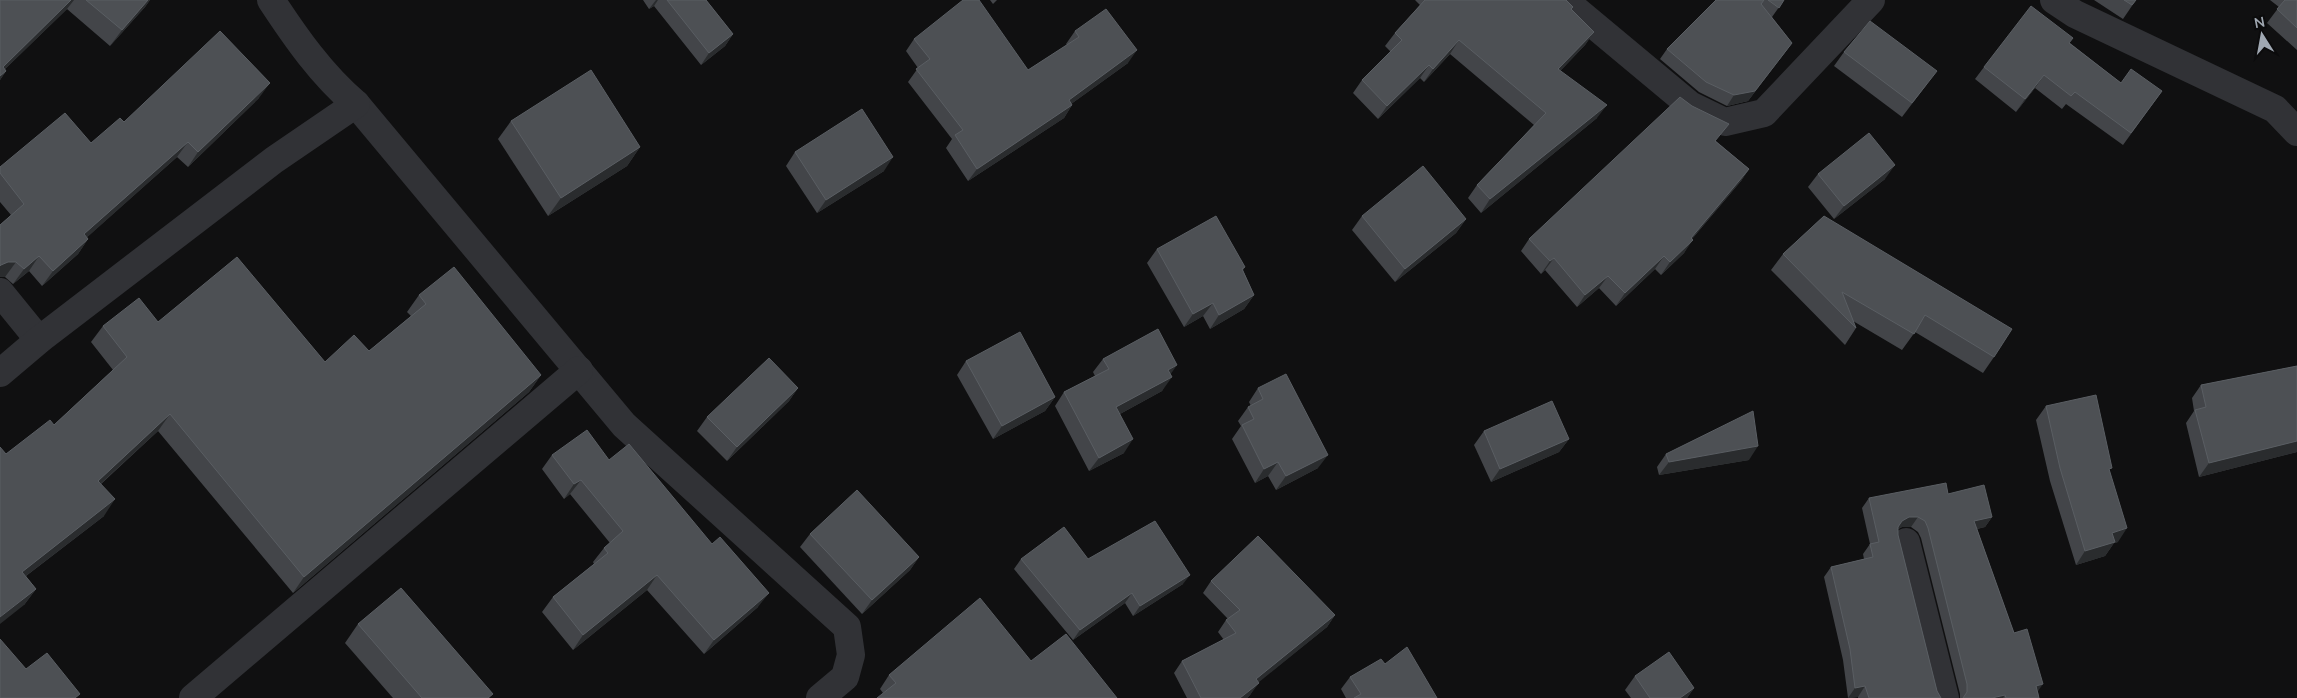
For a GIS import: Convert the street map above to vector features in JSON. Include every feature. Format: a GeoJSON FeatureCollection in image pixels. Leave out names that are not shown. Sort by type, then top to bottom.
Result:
{"type":"FeatureCollection","features":[{"type":"Feature","properties":{"kind":"street"},"geometry":{"type":"LineString","coordinates":[[271,0],[313,61],[336,87],[356,104],[624,425],[847,627],[851,655],[845,677],[820,698]]}},
{"type":"Feature","properties":{"kind":"street"},"geometry":{"type":"LineString","coordinates":[[1564,0],[1690,105],[1725,122],[1764,112],[1871,0]]}},
{"type":"Feature","properties":{"kind":"street"},"geometry":{"type":"LineString","coordinates":[[2054,0],[2075,14],[2276,109],[2297,132]]}},
{"type":"Feature","properties":{"kind":"street"},"geometry":{"type":"LineString","coordinates":[[0,373],[39,340],[274,160],[356,104]]}},
{"type":"Feature","properties":{"kind":"street"},"geometry":{"type":"LineString","coordinates":[[0,292],[39,340]]}},
{"type":"Feature","properties":{"kind":"street"},"geometry":{"type":"LineString","coordinates":[[193,698],[578,370]]}},
{"type":"Feature","properties":{"kind":"street"},"geometry":{"type":"LineString","coordinates":[[1906,542],[1945,698]]}},
{"type":"Feature","properties":{"kind":"building"},"geometry":{"type":"Polygon","coordinates":[[[0,0],[71,0],[3,67],[6,71],[0,76],[0,0]]]}},
{"type":"Feature","properties":{"kind":"building"},"geometry":{"type":"Polygon","coordinates":[[[86,0],[148,0],[122,30],[86,0]]]}},
{"type":"Feature","properties":{"kind":"building"},"geometry":{"type":"Polygon","coordinates":[[[667,0],[706,0],[733,34],[709,53],[667,0]]]}},
{"type":"Feature","properties":{"kind":"building"},"geometry":{"type":"Polygon","coordinates":[[[963,0],[979,0],[1028,70],[1079,37],[1075,31],[1106,9],[1137,50],[1069,100],[1072,105],[977,169],[955,135],[963,130],[916,69],[930,59],[914,39],[963,0]]]}},
{"type":"Feature","properties":{"kind":"building"},"geometry":{"type":"Polygon","coordinates":[[[1425,0],[1566,0],[1573,7],[1571,9],[1594,32],[1558,69],[1607,105],[1490,199],[1477,185],[1546,113],[1459,40],[1433,69],[1429,65],[1387,106],[1362,80],[1402,40],[1395,33],[1425,0]]]}},
{"type":"Feature","properties":{"kind":"building"},"geometry":{"type":"Polygon","coordinates":[[[1716,0],[1764,0],[1761,4],[1792,43],[1755,91],[1734,95],[1706,82],[1667,49],[1716,0]]]}},
{"type":"Feature","properties":{"kind":"building"},"geometry":{"type":"Polygon","coordinates":[[[1768,0],[1784,0],[1779,8],[1768,0]]]}},
{"type":"Feature","properties":{"kind":"building"},"geometry":{"type":"Polygon","coordinates":[[[2124,0],[2136,0],[2132,5],[2124,0]]]}},
{"type":"Feature","properties":{"kind":"building"},"geometry":{"type":"Polygon","coordinates":[[[2285,0],[2297,0],[2297,28],[2277,9],[2285,0]]]}},
{"type":"Feature","properties":{"kind":"building"},"geometry":{"type":"Polygon","coordinates":[[[2031,6],[2073,38],[2069,43],[2121,83],[2131,69],[2162,91],[2131,133],[2075,92],[2071,96],[2044,75],[2025,99],[1984,67],[2031,6]]]}},
{"type":"Feature","properties":{"kind":"building"},"geometry":{"type":"Polygon","coordinates":[[[1870,21],[1937,71],[1912,103],[1844,52],[1870,21]]]}},
{"type":"Feature","properties":{"kind":"building"},"geometry":{"type":"Polygon","coordinates":[[[220,31],[270,83],[198,152],[188,142],[84,234],[88,239],[53,271],[39,256],[24,269],[16,262],[8,262],[0,266],[0,225],[24,204],[0,173],[0,167],[65,113],[91,143],[120,118],[124,122],[220,31]]]}},
{"type":"Feature","properties":{"kind":"building"},"geometry":{"type":"Polygon","coordinates":[[[591,70],[640,147],[561,198],[511,121],[591,70]]]}},
{"type":"Feature","properties":{"kind":"building"},"geometry":{"type":"Polygon","coordinates":[[[1680,97],[1692,106],[1729,124],[1715,141],[1749,169],[1691,238],[1693,240],[1670,262],[1664,256],[1625,293],[1608,276],[1585,295],[1554,258],[1550,261],[1529,239],[1680,97]]]}},
{"type":"Feature","properties":{"kind":"building"},"geometry":{"type":"Polygon","coordinates":[[[862,109],[893,157],[826,200],[795,152],[862,109]]]}},
{"type":"Feature","properties":{"kind":"building"},"geometry":{"type":"Polygon","coordinates":[[[1869,133],[1895,165],[1844,206],[1818,174],[1869,133]]]}},
{"type":"Feature","properties":{"kind":"building"},"geometry":{"type":"Polygon","coordinates":[[[1423,166],[1466,219],[1405,269],[1362,216],[1423,166]]]}},
{"type":"Feature","properties":{"kind":"building"},"geometry":{"type":"Polygon","coordinates":[[[1216,216],[1245,267],[1242,269],[1254,295],[1219,315],[1213,303],[1193,314],[1157,249],[1216,216]]]}},
{"type":"Feature","properties":{"kind":"building"},"geometry":{"type":"Polygon","coordinates":[[[1824,216],[2012,329],[1994,357],[1925,315],[1914,334],[1842,292],[1856,328],[1783,254],[1824,216]]]}},
{"type":"Feature","properties":{"kind":"building"},"geometry":{"type":"Polygon","coordinates":[[[237,257],[325,362],[354,335],[369,351],[426,304],[419,295],[454,267],[541,375],[304,577],[170,414],[98,481],[115,499],[22,572],[36,589],[0,617],[0,447],[6,454],[50,420],[54,425],[127,357],[103,326],[139,298],[158,322],[237,257]]]}},
{"type":"Feature","properties":{"kind":"building"},"geometry":{"type":"Polygon","coordinates":[[[1158,329],[1177,365],[1168,370],[1172,377],[1116,407],[1133,439],[1099,458],[1064,392],[1109,369],[1103,359],[1158,329]]]}},
{"type":"Feature","properties":{"kind":"building"},"geometry":{"type":"Polygon","coordinates":[[[1020,332],[1055,397],[1002,426],[966,361],[1020,332]]]}},
{"type":"Feature","properties":{"kind":"building"},"geometry":{"type":"Polygon","coordinates":[[[769,358],[798,388],[737,447],[707,417],[769,358]]]}},
{"type":"Feature","properties":{"kind":"building"},"geometry":{"type":"Polygon","coordinates":[[[2297,366],[2297,441],[2209,463],[2195,410],[2206,407],[2201,385],[2297,366]]]}},
{"type":"Feature","properties":{"kind":"building"},"geometry":{"type":"Polygon","coordinates":[[[1286,374],[1328,455],[1286,476],[1278,462],[1264,469],[1242,425],[1254,419],[1248,407],[1263,399],[1258,388],[1286,374]]]}},
{"type":"Feature","properties":{"kind":"building"},"geometry":{"type":"Polygon","coordinates":[[[2096,395],[2112,468],[2109,469],[2127,528],[2112,533],[2115,542],[2085,551],[2060,468],[2046,406],[2096,395]]]}},
{"type":"Feature","properties":{"kind":"building"},"geometry":{"type":"Polygon","coordinates":[[[1552,401],[1569,439],[1500,469],[1484,431],[1552,401]]]}},
{"type":"Feature","properties":{"kind":"building"},"geometry":{"type":"Polygon","coordinates":[[[1753,411],[1758,446],[1669,462],[1666,454],[1753,411]]]}},
{"type":"Feature","properties":{"kind":"building"},"geometry":{"type":"Polygon","coordinates":[[[587,430],[609,460],[629,444],[712,544],[720,537],[769,593],[714,640],[657,575],[583,635],[553,597],[608,553],[604,548],[623,531],[581,480],[574,484],[552,455],[587,430]]]}},
{"type":"Feature","properties":{"kind":"building"},"geometry":{"type":"Polygon","coordinates":[[[1946,483],[1948,494],[1984,485],[1992,517],[1974,521],[2014,633],[2027,629],[2043,684],[2036,686],[2039,698],[2006,698],[2005,695],[1992,698],[1963,698],[1967,692],[1967,684],[1928,528],[1925,521],[1918,517],[1909,517],[1902,521],[1898,527],[1898,535],[1937,691],[1941,698],[1869,698],[1865,686],[1855,688],[1850,649],[1831,567],[1873,557],[1870,544],[1879,542],[1869,498],[1946,483]]]}},
{"type":"Feature","properties":{"kind":"building"},"geometry":{"type":"Polygon","coordinates":[[[857,490],[919,557],[872,600],[810,534],[857,490]]]}},
{"type":"Feature","properties":{"kind":"building"},"geometry":{"type":"Polygon","coordinates":[[[1155,521],[1190,575],[1140,606],[1132,593],[1080,630],[1021,559],[1064,527],[1088,559],[1155,521]]]}},
{"type":"Feature","properties":{"kind":"building"},"geometry":{"type":"Polygon","coordinates":[[[1258,536],[1335,615],[1256,679],[1259,683],[1240,698],[1201,698],[1182,661],[1236,633],[1226,620],[1240,610],[1211,581],[1258,536]]]}},
{"type":"Feature","properties":{"kind":"building"},"geometry":{"type":"Polygon","coordinates":[[[401,588],[493,694],[488,698],[422,698],[358,624],[401,588]]]}},
{"type":"Feature","properties":{"kind":"building"},"geometry":{"type":"Polygon","coordinates":[[[980,598],[1031,661],[1066,634],[1117,698],[877,698],[896,683],[889,675],[980,598]]]}},
{"type":"Feature","properties":{"kind":"building"},"geometry":{"type":"Polygon","coordinates":[[[0,639],[26,669],[47,653],[80,694],[75,698],[0,698],[0,639]]]}},
{"type":"Feature","properties":{"kind":"building"},"geometry":{"type":"Polygon","coordinates":[[[1407,647],[1437,698],[1354,698],[1361,694],[1350,677],[1381,659],[1385,664],[1407,647]]]}},
{"type":"Feature","properties":{"kind":"building"},"geometry":{"type":"Polygon","coordinates":[[[1669,652],[1694,688],[1680,698],[1650,698],[1635,676],[1669,652]]]}}]}
